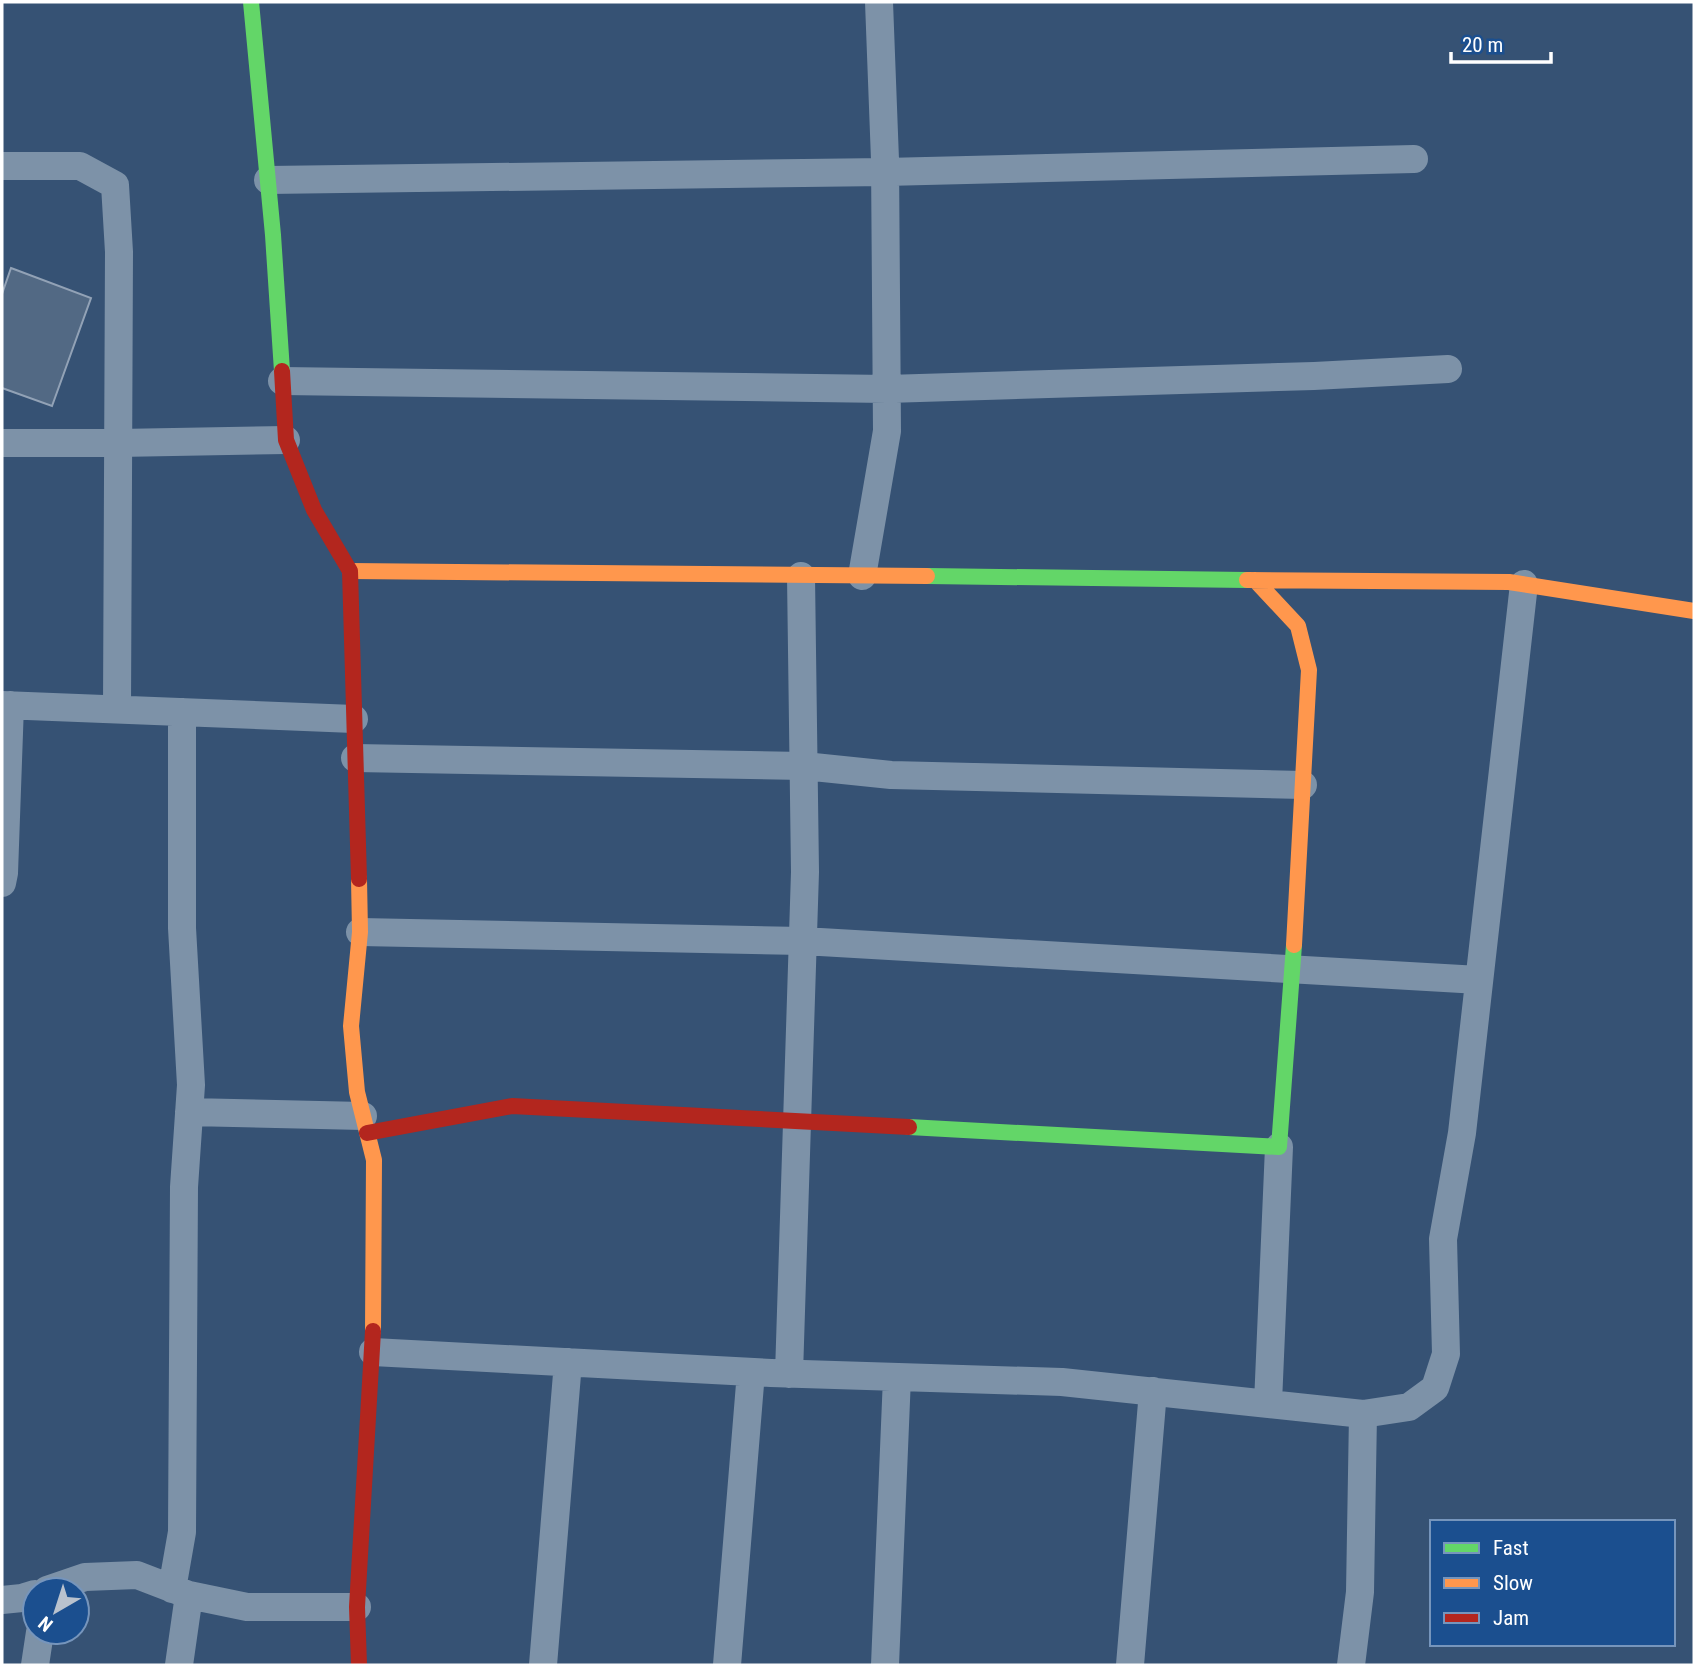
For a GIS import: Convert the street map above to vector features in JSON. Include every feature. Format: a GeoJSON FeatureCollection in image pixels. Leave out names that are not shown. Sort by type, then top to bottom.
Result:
{"type":"FeatureCollection","features":[{"type":"Feature","properties":{"kind":"street"},"geometry":{"type":"LineString","coordinates":[[251,2],[268,180],[286,440],[314,510],[350,571],[360,932],[351,1026],[357,1091],[374,1160],[373,1352],[357,1607],[359,1665]]}},
{"type":"Feature","properties":{"kind":"street"},"geometry":{"type":"LineString","coordinates":[[862,576],[887,431],[885,172],[879,2]]}},
{"type":"Feature","properties":{"kind":"street"},"geometry":{"type":"LineString","coordinates":[[268,180],[885,172],[1414,159]]}},
{"type":"Feature","properties":{"kind":"street"},"geometry":{"type":"LineString","coordinates":[[2,166],[80,166],[115,185],[119,252],[117,709]]}},
{"type":"Feature","properties":{"kind":"street"},"geometry":{"type":"LineString","coordinates":[[282,381],[887,389],[1448,369]]}},
{"type":"Feature","properties":{"kind":"street"},"geometry":{"type":"LineString","coordinates":[[2,443],[286,440]]}},
{"type":"Feature","properties":{"kind":"street"},"geometry":{"type":"LineString","coordinates":[[350,571],[1509,582],[1694,611]]}},
{"type":"Feature","properties":{"kind":"street"},"geometry":{"type":"LineString","coordinates":[[789,1374],[805,872],[801,576]]}},
{"type":"Feature","properties":{"kind":"street"},"geometry":{"type":"LineString","coordinates":[[1255,580],[1298,626],[1309,670],[1293,969],[1279,1147],[1268,1403]]}},
{"type":"Feature","properties":{"kind":"street"},"geometry":{"type":"LineString","coordinates":[[373,1352],[751,1373],[1062,1382],[1363,1414],[1409,1408],[1435,1388],[1446,1354],[1443,1239],[1462,1133],[1524,584]]}},
{"type":"Feature","properties":{"kind":"street"},"geometry":{"type":"LineString","coordinates":[[2,883],[6,705],[354,719]]}},
{"type":"Feature","properties":{"kind":"street"},"geometry":{"type":"LineString","coordinates":[[179,1665],[184,1187],[191,1086],[182,928],[182,712]]}},
{"type":"Feature","properties":{"kind":"street"},"geometry":{"type":"LineString","coordinates":[[355,758],[804,766],[891,775],[1303,785]]}},
{"type":"Feature","properties":{"kind":"street"},"geometry":{"type":"LineString","coordinates":[[360,932],[803,941],[1479,980]]}},
{"type":"Feature","properties":{"kind":"street"},"geometry":{"type":"LineString","coordinates":[[189,1112],[365,1124],[512,1106],[1279,1147]]}},
{"type":"Feature","properties":{"kind":"street"},"geometry":{"type":"LineString","coordinates":[[543,1665],[568,1362]]}},
{"type":"Feature","properties":{"kind":"street"},"geometry":{"type":"LineString","coordinates":[[727,1665],[751,1373]]}},
{"type":"Feature","properties":{"kind":"street"},"geometry":{"type":"LineString","coordinates":[[886,1665],[897,1377]]}},
{"type":"Feature","properties":{"kind":"street"},"geometry":{"type":"LineString","coordinates":[[1130,1665],[1153,1391]]}},
{"type":"Feature","properties":{"kind":"street"},"geometry":{"type":"LineString","coordinates":[[1351,1665],[1360,1592],[1363,1414]]}},
{"type":"Feature","properties":{"kind":"street"},"geometry":{"type":"LineString","coordinates":[[91,1577],[137,1575],[181,1592],[247,1607],[357,1607]]}},
{"type":"Feature","properties":{"kind":"street"},"geometry":{"type":"LineString","coordinates":[[2,1600],[21,1598]]}},
{"type":"Feature","properties":{"kind":"street"},"geometry":{"type":"LineString","coordinates":[[35,1665],[38,1646]]}},
{"type":"Feature","properties":{"kind":"building"},"geometry":{"type":"Polygon","coordinates":[[[11,268],[91,298],[52,406],[2,388],[2,294],[11,268]]]}},
{"type":"Feature","properties":{"kind":"traffic: fast"},"geometry":{"type":"LineString","coordinates":[[251,2],[273,235],[282,371]]}},
{"type":"Feature","properties":{"kind":"traffic: fast"},"geometry":{"type":"LineString","coordinates":[[927,576],[1247,580]]}},
{"type":"Feature","properties":{"kind":"traffic: fast"},"geometry":{"type":"LineString","coordinates":[[909,1127],[1279,1147],[1294,945]]}},
{"type":"Feature","properties":{"kind":"traffic: slow"},"geometry":{"type":"LineString","coordinates":[[350,571],[927,576]]}},
{"type":"Feature","properties":{"kind":"traffic: slow"},"geometry":{"type":"LineString","coordinates":[[1247,580],[1509,582],[1694,611]]}},
{"type":"Feature","properties":{"kind":"traffic: slow"},"geometry":{"type":"LineString","coordinates":[[1255,580],[1298,626],[1309,670],[1294,945]]}},
{"type":"Feature","properties":{"kind":"traffic: slow"},"geometry":{"type":"LineString","coordinates":[[359,879],[360,932],[351,1026],[357,1092],[374,1160],[373,1331]]}},
{"type":"Feature","properties":{"kind":"traffic: jam"},"geometry":{"type":"LineString","coordinates":[[282,371],[286,440],[314,510],[350,571],[359,879]]}},
{"type":"Feature","properties":{"kind":"traffic: jam"},"geometry":{"type":"LineString","coordinates":[[367,1133],[512,1106],[909,1127]]}},
{"type":"Feature","properties":{"kind":"traffic: jam"},"geometry":{"type":"LineString","coordinates":[[359,1665],[357,1607],[373,1331]]}}]}
